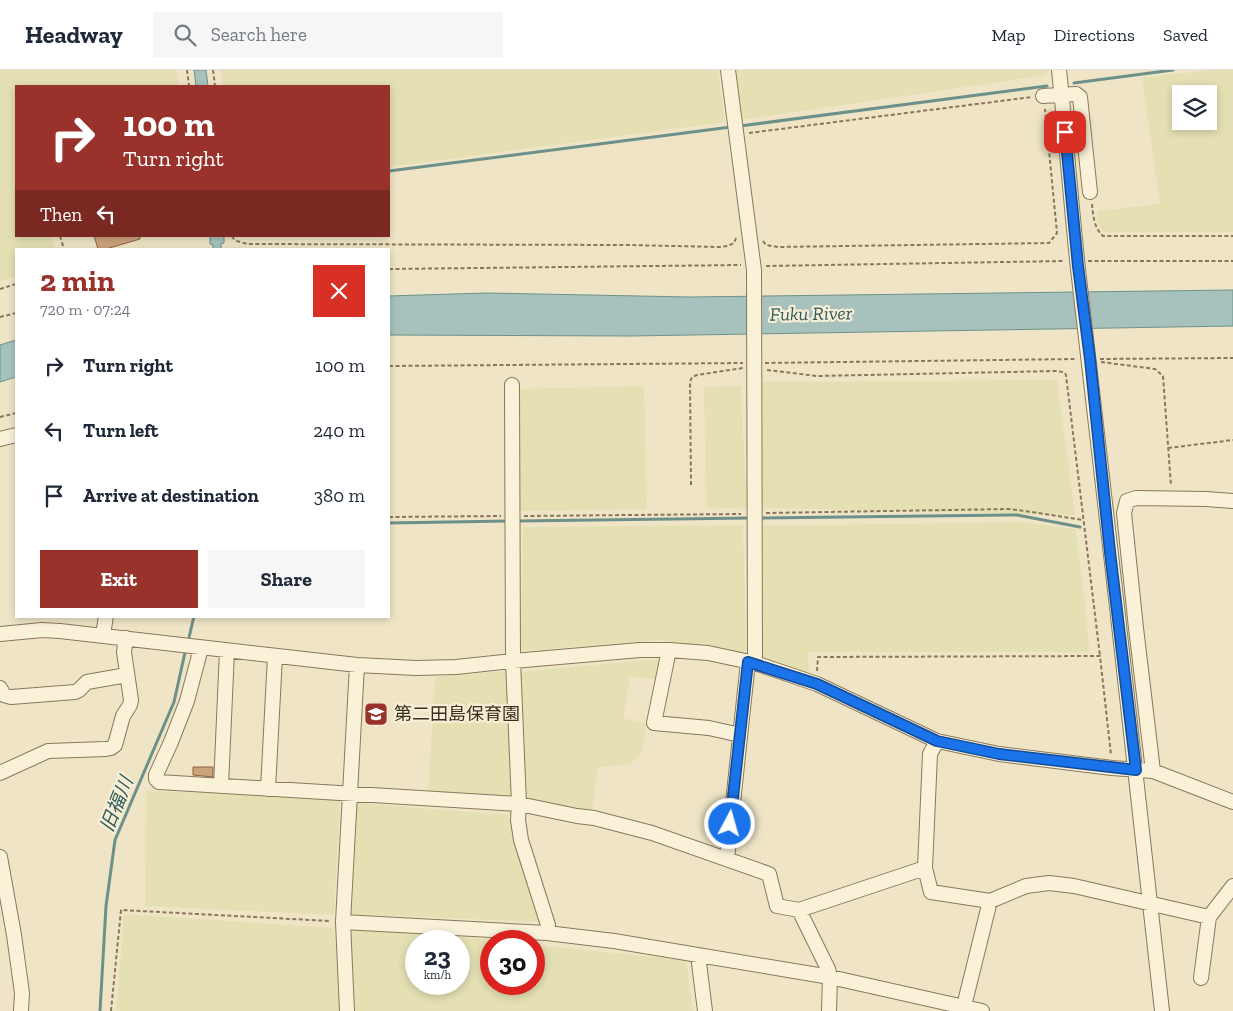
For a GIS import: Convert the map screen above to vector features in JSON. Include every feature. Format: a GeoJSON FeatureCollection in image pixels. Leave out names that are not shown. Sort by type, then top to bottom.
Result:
{"type":"FeatureCollection","features":[{"type":"Feature","properties":{"kind":"street"},"geometry":{"type":"LineString","coordinates":[[727,859],[740,735],[752,662],[755,513],[754,268],[728,70]]}},
{"type":"Feature","properties":{"kind":"street"},"geometry":{"type":"LineString","coordinates":[[1059,70],[1078,263],[1092,358],[1108,537],[1162,1011]]}},
{"type":"Feature","properties":{"kind":"street"},"geometry":{"type":"LineString","coordinates":[[1043,96],[1076,94],[1080,97],[1090,192]]}},
{"type":"Feature","properties":{"kind":"street"},"geometry":{"type":"LineString","coordinates":[[512,385],[513,661],[519,804],[518,820],[520,840],[548,925],[548,933]]}},
{"type":"Feature","properties":{"kind":"street"},"geometry":{"type":"LineString","coordinates":[[0,439],[15,435]]}},
{"type":"Feature","properties":{"kind":"street"},"geometry":{"type":"LineString","coordinates":[[1153,771],[1124,513],[1127,501],[1136,498],[1233,500]]}},
{"type":"Feature","properties":{"kind":"street"},"geometry":{"type":"LineString","coordinates":[[103,636],[106,618]]}},
{"type":"Feature","properties":{"kind":"street"},"geometry":{"type":"LineString","coordinates":[[0,629],[0,634],[42,630],[357,665],[416,668],[456,667],[640,650],[708,653],[752,662],[817,684],[937,741],[999,754],[1112,768],[1153,771],[1233,802]]}},
{"type":"Feature","properties":{"kind":"street"},"geometry":{"type":"LineString","coordinates":[[0,773],[48,751],[106,749],[114,745],[123,716],[131,700],[124,652],[126,638]]}},
{"type":"Feature","properties":{"kind":"street"},"geometry":{"type":"LineString","coordinates":[[201,648],[187,701],[156,775],[156,779],[159,782],[519,804],[594,818],[652,833],[768,874],[777,906],[799,910],[925,868]]}},
{"type":"Feature","properties":{"kind":"street"},"geometry":{"type":"LineString","coordinates":[[222,786],[227,650]]}},
{"type":"Feature","properties":{"kind":"street"},"geometry":{"type":"LineString","coordinates":[[669,650],[654,723],[709,728],[740,735]]}},
{"type":"Feature","properties":{"kind":"street"},"geometry":{"type":"LineString","coordinates":[[268,789],[275,656]]}},
{"type":"Feature","properties":{"kind":"street"},"geometry":{"type":"LineString","coordinates":[[347,1011],[342,922],[357,665]]}},
{"type":"Feature","properties":{"kind":"street"},"geometry":{"type":"LineString","coordinates":[[0,688],[4,695],[11,696],[75,692],[87,682],[127,675]]}},
{"type":"Feature","properties":{"kind":"street"},"geometry":{"type":"LineString","coordinates":[[937,741],[930,754],[925,868],[932,892],[990,901],[1026,886],[1049,883],[1074,886],[1209,917]]}},
{"type":"Feature","properties":{"kind":"street"},"geometry":{"type":"LineString","coordinates":[[0,857],[22,993],[22,1011]]}},
{"type":"Feature","properties":{"kind":"street"},"geometry":{"type":"LineString","coordinates":[[1201,978],[1209,917],[1233,886]]}},
{"type":"Feature","properties":{"kind":"street"},"geometry":{"type":"LineString","coordinates":[[964,1006],[990,901]]}},
{"type":"Feature","properties":{"kind":"street"},"geometry":{"type":"LineString","coordinates":[[799,910],[828,969],[830,977],[827,1009]]}},
{"type":"Feature","properties":{"kind":"street"},"geometry":{"type":"LineString","coordinates":[[342,922],[548,933],[830,977],[982,1011]]}},
{"type":"Feature","properties":{"kind":"street"},"geometry":{"type":"LineString","coordinates":[[698,955],[705,1011]]}},
{"type":"Feature","properties":{"kind":"path"},"geometry":{"type":"LineString","coordinates":[[187,70],[189,85]]}},
{"type":"Feature","properties":{"kind":"path"},"geometry":{"type":"LineString","coordinates":[[213,70],[215,85]]}},
{"type":"Feature","properties":{"kind":"path"},"geometry":{"type":"LineString","coordinates":[[737,135],[1043,96],[1057,233],[1049,243],[778,247],[766,245],[763,241]]}},
{"type":"Feature","properties":{"kind":"path"},"geometry":{"type":"LineString","coordinates":[[1090,192],[1095,223],[1100,234],[1103,236],[1233,236]]}},
{"type":"Feature","properties":{"kind":"path"},"geometry":{"type":"LineString","coordinates":[[232,237],[238,242],[247,244],[720,247],[734,243],[738,235]]}},
{"type":"Feature","properties":{"kind":"path"},"geometry":{"type":"LineString","coordinates":[[390,269],[750,265],[754,268],[1233,261]]}},
{"type":"Feature","properties":{"kind":"path"},"geometry":{"type":"LineString","coordinates":[[0,289],[15,284]]}},
{"type":"Feature","properties":{"kind":"path"},"geometry":{"type":"LineString","coordinates":[[0,317],[15,313]]}},
{"type":"Feature","properties":{"kind":"path"},"geometry":{"type":"LineString","coordinates":[[1092,358],[1233,358]]}},
{"type":"Feature","properties":{"kind":"path"},"geometry":{"type":"LineString","coordinates":[[1092,358],[1155,368],[1163,376],[1172,499]]}},
{"type":"Feature","properties":{"kind":"path"},"geometry":{"type":"LineString","coordinates":[[390,366],[1074,359]]}},
{"type":"Feature","properties":{"kind":"path"},"geometry":{"type":"LineString","coordinates":[[691,485],[690,382],[692,377],[740,369],[753,362]]}},
{"type":"Feature","properties":{"kind":"path"},"geometry":{"type":"LineString","coordinates":[[753,362],[769,370],[818,376],[1056,370],[1066,374],[1112,768]]}},
{"type":"Feature","properties":{"kind":"path"},"geometry":{"type":"LineString","coordinates":[[0,417],[15,413]]}},
{"type":"Feature","properties":{"kind":"path"},"geometry":{"type":"LineString","coordinates":[[1168,448],[1233,440]]}},
{"type":"Feature","properties":{"kind":"path"},"geometry":{"type":"LineString","coordinates":[[390,517],[1009,510],[1084,520]]}},
{"type":"Feature","properties":{"kind":"path"},"geometry":{"type":"LineString","coordinates":[[817,684],[818,657],[1100,656]]}},
{"type":"Feature","properties":{"kind":"path"},"geometry":{"type":"LineString","coordinates":[[111,1011],[120,910],[342,922]]}},
{"type":"Feature","properties":{"kind":"shaded area"},"geometry":{"type":"Polygon","coordinates":[[[0,70],[176,70],[179,85],[15,85],[15,237],[51,237],[55,248],[15,248],[15,276],[0,281],[0,70]]]}},
{"type":"Feature","properties":{"kind":"shaded area"},"geometry":{"type":"Polygon","coordinates":[[[221,70],[718,70],[725,122],[390,167],[390,85],[223,85],[221,70]]]}},
{"type":"Feature","properties":{"kind":"shaded area"},"geometry":{"type":"Polygon","coordinates":[[[733,70],[1047,70],[1047,75],[741,120],[733,70]]]}},
{"type":"Feature","properties":{"kind":"shaded area"},"geometry":{"type":"Polygon","coordinates":[[[1209,70],[1233,70],[1233,232],[1105,232],[1101,230],[1098,222],[1097,211],[1160,204],[1142,78],[1209,70]]]}},
{"type":"Feature","properties":{"kind":"shaded area"},"geometry":{"type":"Polygon","coordinates":[[[1057,380],[1075,515],[760,508],[757,441],[762,382],[1057,380]]]}},
{"type":"Feature","properties":{"kind":"shaded area"},"geometry":{"type":"Polygon","coordinates":[[[644,386],[647,509],[515,511],[517,389],[644,386]]]}},
{"type":"Feature","properties":{"kind":"shaded area"},"geometry":{"type":"Polygon","coordinates":[[[741,386],[747,509],[706,507],[704,387],[741,386]]]}},
{"type":"Feature","properties":{"kind":"shaded area"},"geometry":{"type":"Polygon","coordinates":[[[1020,522],[1076,529],[1090,652],[808,652],[809,673],[761,657],[761,526],[1020,522]]]}},
{"type":"Feature","properties":{"kind":"shaded area"},"geometry":{"type":"Polygon","coordinates":[[[743,525],[746,653],[660,640],[521,651],[523,527],[743,525]]]}},
{"type":"Feature","properties":{"kind":"shaded area"},"geometry":{"type":"Polygon","coordinates":[[[659,659],[659,679],[630,677],[623,718],[647,724],[641,754],[630,764],[598,767],[591,815],[523,800],[517,672],[659,659]]]}},
{"type":"Feature","properties":{"kind":"shaded area"},"geometry":{"type":"Polygon","coordinates":[[[506,671],[513,800],[428,795],[435,677],[506,671]]]}},
{"type":"Feature","properties":{"kind":"shaded area"},"geometry":{"type":"Polygon","coordinates":[[[146,791],[340,798],[334,915],[145,906],[146,791]]]}},
{"type":"Feature","properties":{"kind":"shaded area"},"geometry":{"type":"Polygon","coordinates":[[[357,803],[508,815],[539,922],[349,914],[357,803]]]}},
{"type":"Feature","properties":{"kind":"shaded area"},"geometry":{"type":"Polygon","coordinates":[[[124,914],[334,928],[341,1011],[116,1011],[124,914]]]}},
{"type":"Feature","properties":{"kind":"shaded area"},"geometry":{"type":"Polygon","coordinates":[[[351,926],[405,931],[405,995],[470,995],[470,938],[480,939],[480,995],[545,995],[545,946],[686,960],[693,1011],[353,1011],[351,926]]]}},
{"type":"Feature","properties":{"kind":"water"},"geometry":{"type":"Polygon","coordinates":[[[194,70],[206,70],[208,85],[196,85],[194,70]]]}},
{"type":"Feature","properties":{"kind":"water"},"geometry":{"type":"Polygon","coordinates":[[[210,237],[224,237],[224,243],[221,244],[221,248],[213,248],[213,245],[210,244],[210,237]]]}},
{"type":"Feature","properties":{"kind":"water","name":"Fuku River"},"geometry":{"type":"Polygon","coordinates":[[[1233,290],[1233,326],[632,336],[390,335],[390,296],[487,293],[690,297],[1233,290]]]}},
{"type":"Feature","properties":{"kind":"water"},"geometry":{"type":"Polygon","coordinates":[[[15,340],[15,377],[0,382],[0,345],[15,340]]]}},
{"type":"Feature","properties":{"kind":"building"},"geometry":{"type":"Polygon","coordinates":[[[94,237],[140,237],[140,239],[109,248],[98,248],[94,237]]]}},
{"type":"Feature","properties":{"kind":"building"},"geometry":{"type":"Polygon","coordinates":[[[193,767],[213,767],[213,777],[193,775],[193,767]]]}},
{"type":"Feature","properties":{"kind":"waterway"},"geometry":{"type":"LineString","coordinates":[[1074,83],[1173,70]]}},
{"type":"Feature","properties":{"kind":"waterway"},"geometry":{"type":"LineString","coordinates":[[740,126],[1047,86]]}},
{"type":"Feature","properties":{"kind":"waterway"},"geometry":{"type":"LineString","coordinates":[[390,171],[731,127]]}},
{"type":"Feature","properties":{"kind":"waterway"},"geometry":{"type":"LineString","coordinates":[[757,518],[1017,515],[1080,527]]}},
{"type":"Feature","properties":{"kind":"waterway"},"geometry":{"type":"LineString","coordinates":[[517,521],[751,518]]}},
{"type":"Feature","properties":{"kind":"waterway"},"geometry":{"type":"LineString","coordinates":[[390,523],[508,521]]}},
{"type":"Feature","properties":{"kind":"waterway","name":"旧福川"},"geometry":{"type":"LineString","coordinates":[[188,642],[194,618]]}},
{"type":"Feature","properties":{"kind":"waterway","name":"旧福川"},"geometry":{"type":"LineString","coordinates":[[100,1011],[106,906],[115,840],[174,702],[186,648]]}},
{"type":"Feature","properties":{"kind":"place","name":"第二田島保育園"},"geometry":{"type":"Point","coordinates":[376,714]}},
{"type":"Feature","properties":{"kind":"route"},"geometry":{"type":"LineString","coordinates":[[730,824],[748,662],[817,684],[937,741],[999,754],[1136,770],[1078,266],[1065,132]]}}]}
